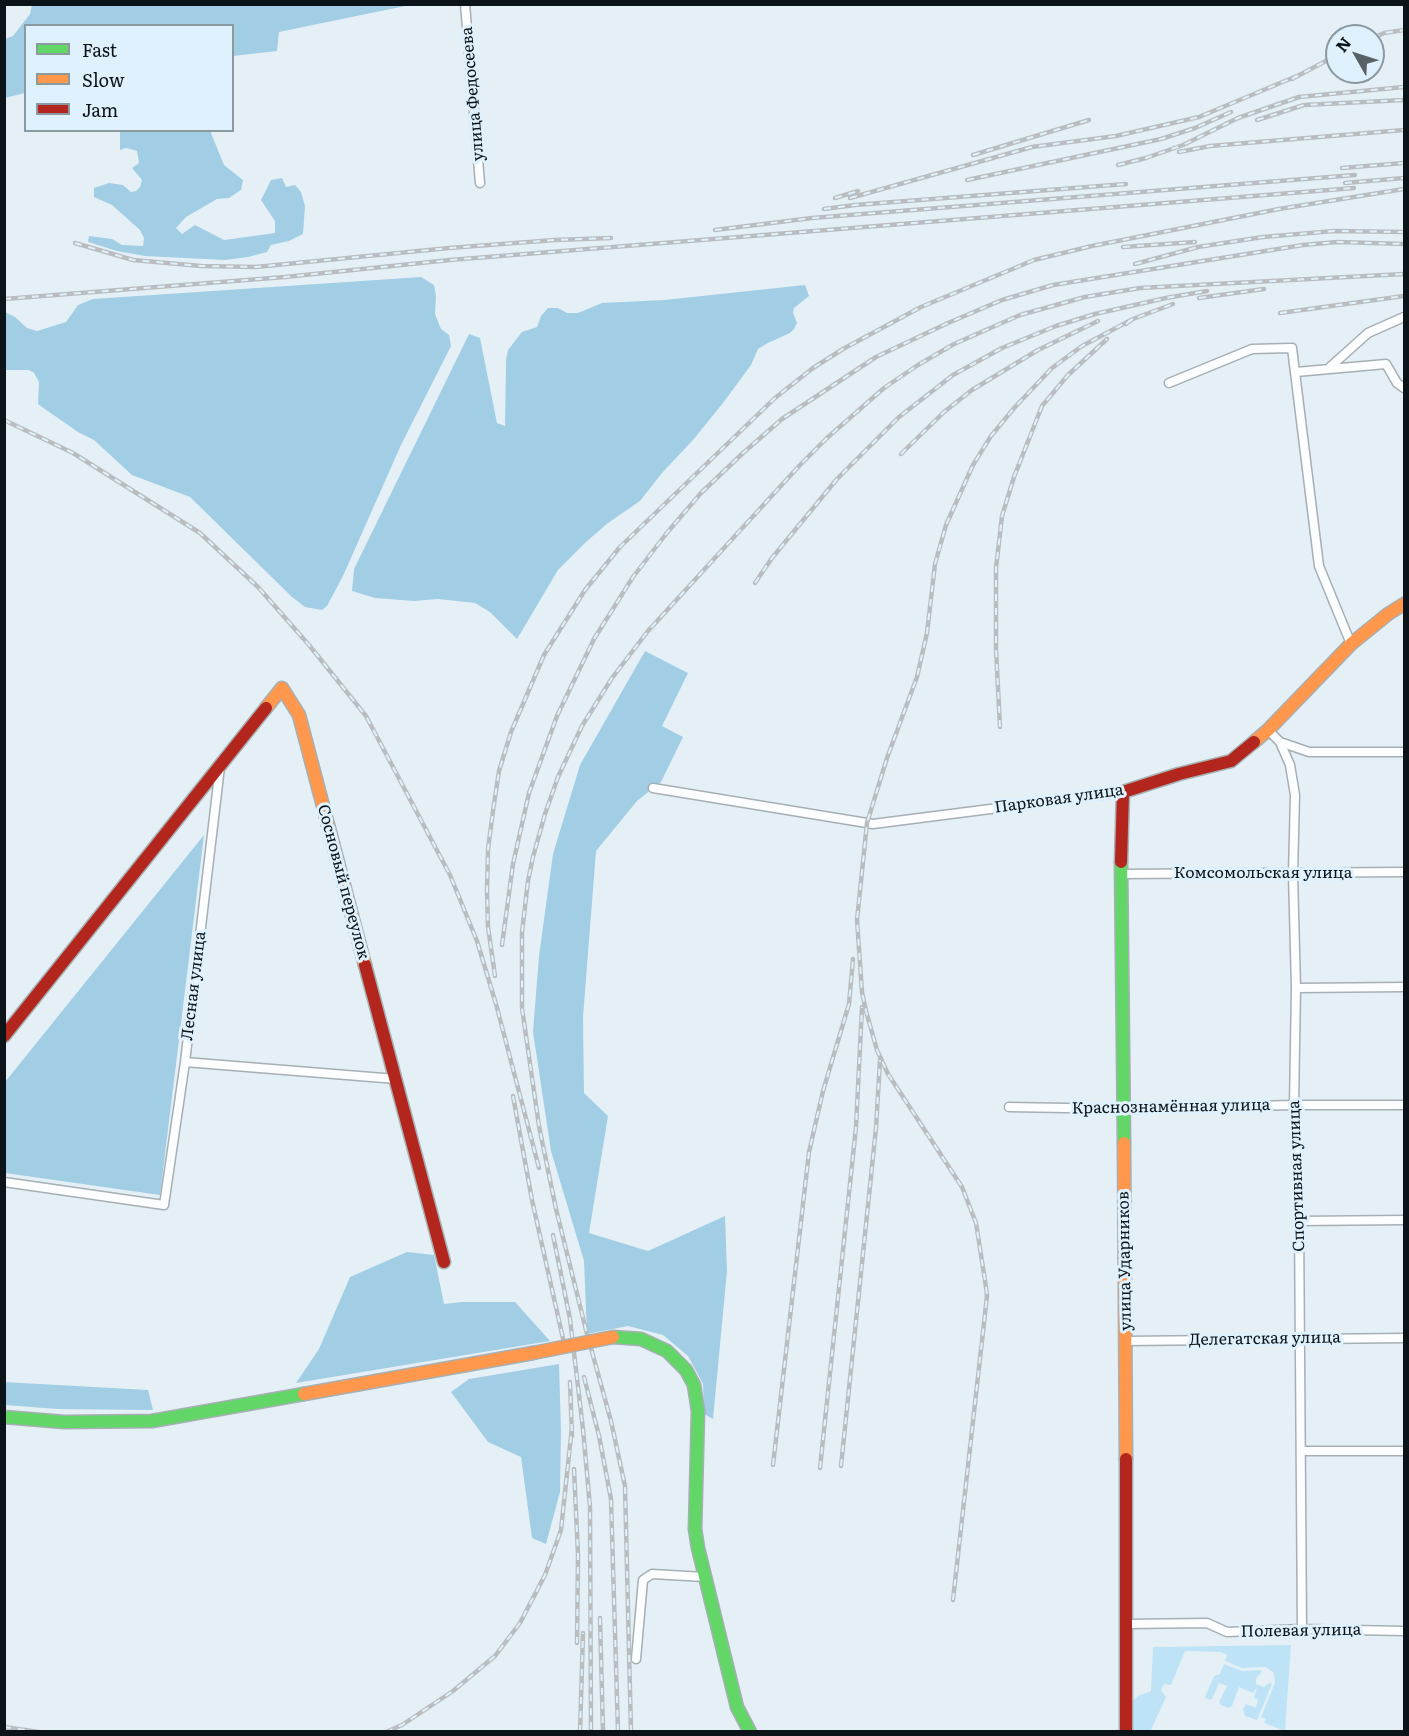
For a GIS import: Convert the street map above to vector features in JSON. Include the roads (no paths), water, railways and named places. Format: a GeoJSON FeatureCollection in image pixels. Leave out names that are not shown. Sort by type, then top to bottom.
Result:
{"type":"FeatureCollection","features":[{"type":"Feature","properties":{"kind":"main road","name":"Парковая улица"},"geometry":{"type":"LineString","coordinates":[[1123,792],[1179,774],[1231,761],[1268,730],[1351,644],[1404,604]]}},
{"type":"Feature","properties":{"kind":"main road","name":"Сосновый переулок"},"geometry":{"type":"LineString","coordinates":[[220,766],[282,688],[299,715],[444,1262]]}},
{"type":"Feature","properties":{"kind":"main road"},"geometry":{"type":"LineString","coordinates":[[4,1036],[220,766]]}},
{"type":"Feature","properties":{"kind":"main road","name":"улица Ударников"},"geometry":{"type":"LineString","coordinates":[[1123,792],[1121,874],[1126,1341],[1126,1731]]}},
{"type":"Feature","properties":{"kind":"main road"},"geometry":{"type":"LineString","coordinates":[[4,1417],[64,1422],[152,1421],[613,1337],[641,1339],[667,1350],[686,1370],[694,1385],[698,1411],[695,1529],[704,1577],[737,1707],[750,1731]]}},
{"type":"Feature","properties":{"kind":"street","name":"улица Федосеева"},"geometry":{"type":"LineString","coordinates":[[465,4],[480,183]]}},
{"type":"Feature","properties":{"kind":"street"},"geometry":{"type":"LineString","coordinates":[[1328,368],[1368,333],[1404,317]]}},
{"type":"Feature","properties":{"kind":"street"},"geometry":{"type":"LineString","coordinates":[[1169,383],[1252,349],[1292,348],[1318,566],[1351,644]]}},
{"type":"Feature","properties":{"kind":"street"},"geometry":{"type":"LineString","coordinates":[[1296,372],[1386,364],[1397,382],[1404,388]]}},
{"type":"Feature","properties":{"kind":"street","name":"Спортивная улица"},"geometry":{"type":"LineString","coordinates":[[1268,730],[1280,742],[1290,765],[1295,795],[1294,1105],[1299,1221],[1302,1629]]}},
{"type":"Feature","properties":{"kind":"street"},"geometry":{"type":"LineString","coordinates":[[1280,742],[1309,752],[1404,752]]}},
{"type":"Feature","properties":{"kind":"street","name":"Лесная улица"},"geometry":{"type":"LineString","coordinates":[[4,1182],[164,1205],[185,1062],[220,766]]}},
{"type":"Feature","properties":{"kind":"street","name":"Парковая улица"},"geometry":{"type":"LineString","coordinates":[[653,788],[873,824],[1123,792]]}},
{"type":"Feature","properties":{"kind":"street","name":"Комсомольская улица"},"geometry":{"type":"LineString","coordinates":[[1121,874],[1404,872]]}},
{"type":"Feature","properties":{"kind":"street"},"geometry":{"type":"LineString","coordinates":[[1296,988],[1404,987]]}},
{"type":"Feature","properties":{"kind":"street"},"geometry":{"type":"LineString","coordinates":[[185,1062],[396,1079]]}},
{"type":"Feature","properties":{"kind":"street","name":"Краснознамённая улица"},"geometry":{"type":"LineString","coordinates":[[1009,1107],[1123,1109],[1404,1105]]}},
{"type":"Feature","properties":{"kind":"street"},"geometry":{"type":"LineString","coordinates":[[1299,1221],[1404,1220]]}},
{"type":"Feature","properties":{"kind":"street","name":"Делегатская улица"},"geometry":{"type":"LineString","coordinates":[[1126,1341],[1404,1338]]}},
{"type":"Feature","properties":{"kind":"street"},"geometry":{"type":"LineString","coordinates":[[1301,1451],[1404,1451]]}},
{"type":"Feature","properties":{"kind":"street"},"geometry":{"type":"LineString","coordinates":[[636,1659],[643,1580],[652,1574],[704,1577]]}},
{"type":"Feature","properties":{"kind":"street","name":"Полевая улица"},"geometry":{"type":"LineString","coordinates":[[1127,1624],[1207,1623],[1227,1632],[1302,1629],[1404,1631]]}},
{"type":"Feature","properties":{"kind":"railway"},"geometry":{"type":"LineString","coordinates":[[1385,33],[1404,30]]}},
{"type":"Feature","properties":{"kind":"railway"},"geometry":{"type":"LineString","coordinates":[[1292,79],[1325,61]]}},
{"type":"Feature","properties":{"kind":"railway"},"geometry":{"type":"LineString","coordinates":[[850,198],[1032,147],[1116,136],[1199,117],[1297,76]]}},
{"type":"Feature","properties":{"kind":"railway"},"geometry":{"type":"LineString","coordinates":[[1118,165],[1183,145],[1238,118],[1299,97],[1404,87]]}},
{"type":"Feature","properties":{"kind":"railway"},"geometry":{"type":"LineString","coordinates":[[1257,120],[1304,105],[1404,100]]}},
{"type":"Feature","properties":{"kind":"railway"},"geometry":{"type":"LineString","coordinates":[[967,180],[1161,139],[1195,128],[1231,112]]}},
{"type":"Feature","properties":{"kind":"railway"},"geometry":{"type":"LineString","coordinates":[[973,155],[1089,120]]}},
{"type":"Feature","properties":{"kind":"railway"},"geometry":{"type":"LineString","coordinates":[[1179,152],[1210,146],[1404,130]]}},
{"type":"Feature","properties":{"kind":"railway"},"geometry":{"type":"LineString","coordinates":[[1342,168],[1404,163]]}},
{"type":"Feature","properties":{"kind":"railway"},"geometry":{"type":"LineString","coordinates":[[715,230],[812,218],[1355,175]]}},
{"type":"Feature","properties":{"kind":"railway"},"geometry":{"type":"LineString","coordinates":[[1345,183],[1404,178]]}},
{"type":"Feature","properties":{"kind":"railway"},"geometry":{"type":"LineString","coordinates":[[824,209],[1126,184]]}},
{"type":"Feature","properties":{"kind":"railway"},"geometry":{"type":"LineString","coordinates":[[4,299],[285,277],[450,260],[1354,188]]}},
{"type":"Feature","properties":{"kind":"railway"},"geometry":{"type":"LineString","coordinates":[[495,976],[488,927],[487,891],[488,849],[499,771],[511,732],[544,655],[585,590],[620,547],[775,398],[813,368],[843,349],[921,307],[1034,260],[1092,246],[1279,209],[1404,189]]}},
{"type":"Feature","properties":{"kind":"railway"},"geometry":{"type":"LineString","coordinates":[[835,198],[858,191]]}},
{"type":"Feature","properties":{"kind":"railway"},"geometry":{"type":"LineString","coordinates":[[1135,264],[1198,247],[1263,237],[1334,231],[1404,232]]}},
{"type":"Feature","properties":{"kind":"railway"},"geometry":{"type":"LineString","coordinates":[[75,243],[133,260],[201,266],[256,267],[449,248],[611,238]]}},
{"type":"Feature","properties":{"kind":"railway"},"geometry":{"type":"LineString","coordinates":[[1123,247],[1195,242]]}},
{"type":"Feature","properties":{"kind":"railway"},"geometry":{"type":"LineString","coordinates":[[502,945],[513,864],[529,793],[557,716],[594,639],[633,577],[701,493],[782,419],[876,357],[1002,300],[1053,285],[1303,245],[1338,242],[1404,244]]}},
{"type":"Feature","properties":{"kind":"railway"},"geometry":{"type":"LineString","coordinates":[[631,1732],[625,1486],[611,1421],[556,1209],[539,1126],[522,1008],[522,932],[533,857],[558,777],[582,726],[612,678],[648,631],[800,465],[884,388],[954,344],[1020,315],[1085,297],[1140,288],[1404,274]]}},
{"type":"Feature","properties":{"kind":"railway"},"geometry":{"type":"LineString","coordinates":[[1199,298],[1264,289]]}},
{"type":"Feature","properties":{"kind":"railway"},"geometry":{"type":"LineString","coordinates":[[755,583],[772,558],[837,479],[899,417],[953,375],[1002,348],[1056,326],[1095,314],[1207,291]]}},
{"type":"Feature","properties":{"kind":"railway"},"geometry":{"type":"LineString","coordinates":[[1280,313],[1404,296]]}},
{"type":"Feature","properties":{"kind":"railway"},"geometry":{"type":"LineString","coordinates":[[1126,324],[1133,319],[1173,304]]}},
{"type":"Feature","properties":{"kind":"railway"},"geometry":{"type":"LineString","coordinates":[[953,1600],[987,1296],[976,1223],[962,1187],[888,1074],[877,1050],[866,1011],[862,992],[857,920],[867,823],[887,758],[917,677],[927,633],[935,564],[946,525],[973,465],[991,436],[1052,368],[1082,346],[1133,319]]}},
{"type":"Feature","properties":{"kind":"railway"},"geometry":{"type":"LineString","coordinates":[[901,454],[944,412],[972,390],[1038,350],[1098,321]]}},
{"type":"Feature","properties":{"kind":"railway"},"geometry":{"type":"LineString","coordinates":[[1000,727],[996,649],[996,568],[1002,516],[1014,477],[1042,406],[1068,375],[1107,339]]}},
{"type":"Feature","properties":{"kind":"railway"},"geometry":{"type":"LineString","coordinates":[[4,420],[73,453],[200,533],[258,587],[309,645],[366,716],[450,875],[477,941],[539,1168]]}},
{"type":"Feature","properties":{"kind":"railway"},"geometry":{"type":"LineString","coordinates":[[773,1465],[809,1152],[823,1091],[849,1004],[853,959]]}},
{"type":"Feature","properties":{"kind":"railway"},"geometry":{"type":"LineString","coordinates":[[820,1468],[856,1127],[862,1007]]}},
{"type":"Feature","properties":{"kind":"railway"},"geometry":{"type":"LineString","coordinates":[[841,1466],[876,1128],[880,1060]]}},
{"type":"Feature","properties":{"kind":"railway"},"geometry":{"type":"LineString","coordinates":[[513,1096],[532,1200],[564,1343]]}},
{"type":"Feature","properties":{"kind":"railway"},"geometry":{"type":"LineString","coordinates":[[553,1235],[570,1319],[590,1507],[591,1732]]}},
{"type":"Feature","properties":{"kind":"railway"},"geometry":{"type":"LineString","coordinates":[[584,1377],[599,1436],[611,1499],[618,1732]]}},
{"type":"Feature","properties":{"kind":"railway"},"geometry":{"type":"LineString","coordinates":[[570,1382],[572,1436]]}},
{"type":"Feature","properties":{"kind":"railway"},"geometry":{"type":"LineString","coordinates":[[386,1732],[402,1725],[453,1691],[495,1656],[520,1623],[545,1575],[561,1530],[572,1427]]}},
{"type":"Feature","properties":{"kind":"railway"},"geometry":{"type":"LineString","coordinates":[[574,1469],[578,1555],[577,1643]]}},
{"type":"Feature","properties":{"kind":"railway"},"geometry":{"type":"LineString","coordinates":[[600,1618],[603,1732]]}},
{"type":"Feature","properties":{"kind":"railway"},"geometry":{"type":"LineString","coordinates":[[580,1732],[583,1633]]}},
{"type":"Feature","properties":{"kind":"railway"},"geometry":{"type":"LineString","coordinates":[[4,1727],[39,1732]]}}]}
